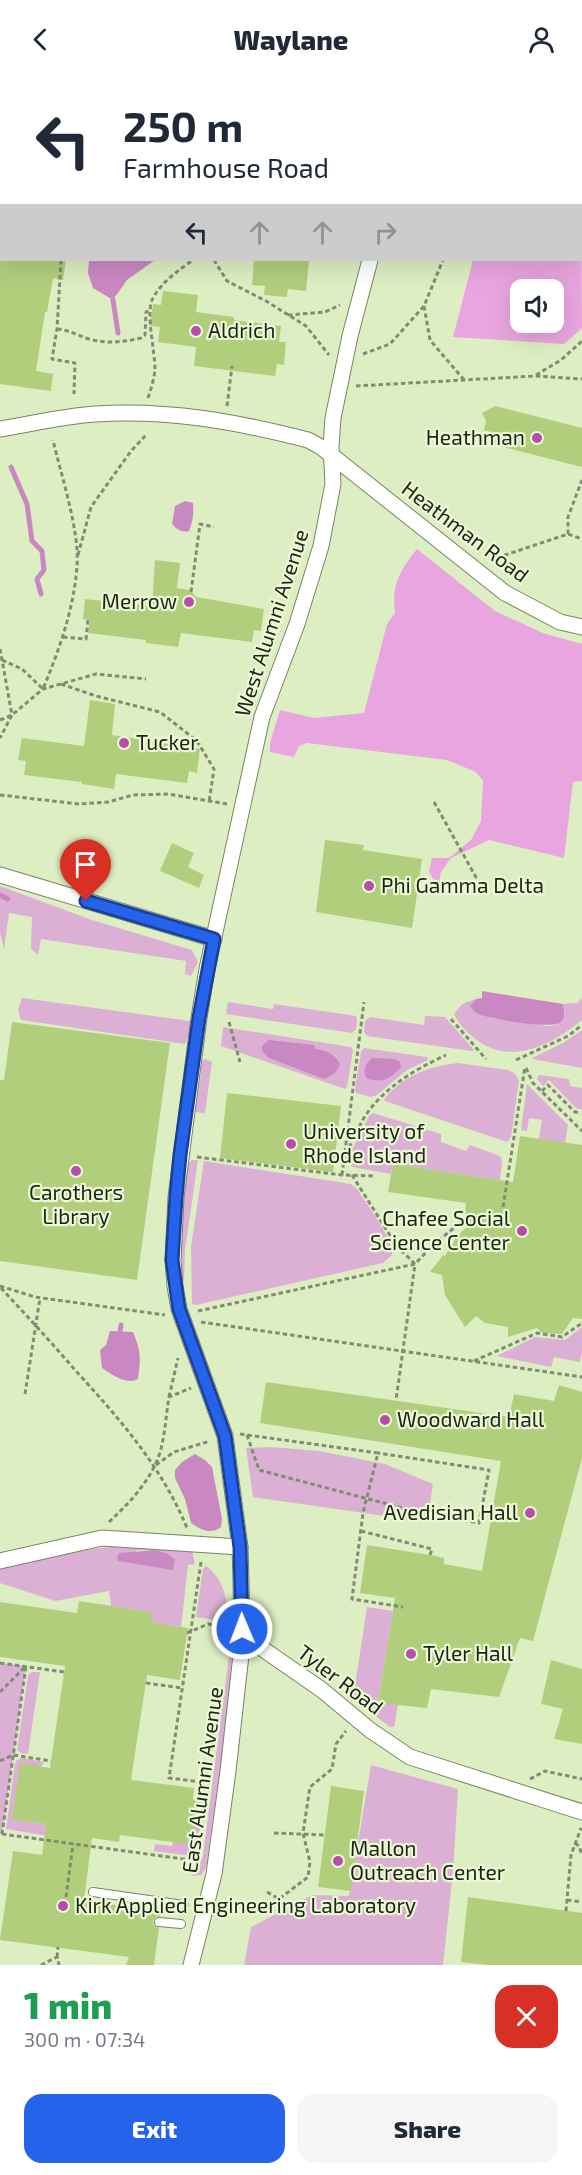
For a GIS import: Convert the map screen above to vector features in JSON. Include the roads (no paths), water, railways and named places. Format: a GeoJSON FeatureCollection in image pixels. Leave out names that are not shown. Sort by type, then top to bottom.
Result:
{"type":"FeatureCollection","features":[{"type":"Feature","properties":{"kind":"street","name":"West Alumni Avenue"},"geometry":{"type":"LineString","coordinates":[[224,892],[262,717],[297,624],[321,546],[333,484],[331,455],[333,418],[350,336],[370,261]]}},
{"type":"Feature","properties":{"kind":"street","name":"Heathman Road"},"geometry":{"type":"LineString","coordinates":[[0,429],[94,414],[176,414],[308,440],[331,455],[505,593],[560,622],[582,627]]}},
{"type":"Feature","properties":{"kind":"street"},"geometry":{"type":"LineString","coordinates":[[0,875],[214,939]]}},
{"type":"Feature","properties":{"kind":"street","name":"East Alumni Avenue"},"geometry":{"type":"LineString","coordinates":[[191,1965],[214,1874],[242,1646],[240,1547],[225,1436],[183,1320],[172,1260],[180,1155],[199,1018],[224,892]]}},
{"type":"Feature","properties":{"kind":"street"},"geometry":{"type":"LineString","coordinates":[[0,1562],[102,1538],[240,1547]]}},
{"type":"Feature","properties":{"kind":"street","name":"Tyler Road"},"geometry":{"type":"LineString","coordinates":[[242,1646],[257,1646],[322,1690],[410,1757],[581,1819]]}},
{"type":"Feature","properties":{"kind":"lane"},"geometry":{"type":"LineString","coordinates":[[93,1892],[184,1905]]}},
{"type":"Feature","properties":{"kind":"lane"},"geometry":{"type":"LineString","coordinates":[[159,1922],[181,1924]]}},
{"type":"Feature","properties":{"kind":"waterway"},"geometry":{"type":"LineString","coordinates":[[113,300],[118,333]]}},
{"type":"Feature","properties":{"kind":"waterway"},"geometry":{"type":"LineString","coordinates":[[11,467],[27,504],[32,541],[42,551],[44,570],[37,579],[41,594]]}},
{"type":"Feature","properties":{"kind":"waterway"},"geometry":{"type":"LineString","coordinates":[[0,895],[8,899]]}},
{"type":"Feature","properties":{"kind":"waterway"},"geometry":{"type":"LineString","coordinates":[[120,1331],[121,1325]]}},
{"type":"Feature","properties":{"kind":"place","name":"Aldrich"},"geometry":{"type":"Point","coordinates":[196,331]}},
{"type":"Feature","properties":{"kind":"place","name":"Heathman"},"geometry":{"type":"Point","coordinates":[537,438]}},
{"type":"Feature","properties":{"kind":"place","name":"Merrow"},"geometry":{"type":"Point","coordinates":[189,602]}},
{"type":"Feature","properties":{"kind":"place","name":"Tucker"},"geometry":{"type":"Point","coordinates":[124,743]}},
{"type":"Feature","properties":{"kind":"place","name":"Phi Gamma Delta"},"geometry":{"type":"Point","coordinates":[369,886]}},
{"type":"Feature","properties":{"kind":"place","name":"University of Rhode Island"},"geometry":{"type":"Point","coordinates":[291,1144]}},
{"type":"Feature","properties":{"kind":"place","name":"Carothers Library"},"geometry":{"type":"Point","coordinates":[76,1171]}},
{"type":"Feature","properties":{"kind":"place","name":"Chafee Social Science Center"},"geometry":{"type":"Point","coordinates":[522,1231]}},
{"type":"Feature","properties":{"kind":"place","name":"Woodward Hall"},"geometry":{"type":"Point","coordinates":[385,1420]}},
{"type":"Feature","properties":{"kind":"place","name":"Avedisian Hall"},"geometry":{"type":"Point","coordinates":[530,1513]}},
{"type":"Feature","properties":{"kind":"place","name":"Tyler Hall"},"geometry":{"type":"Point","coordinates":[411,1654]}},
{"type":"Feature","properties":{"kind":"place","name":"Mallon Outreach Center"},"geometry":{"type":"Point","coordinates":[338,1861]}},
{"type":"Feature","properties":{"kind":"place","name":"Kirk Applied Engineering Laboratory"},"geometry":{"type":"Point","coordinates":[63,1906]}}]}
